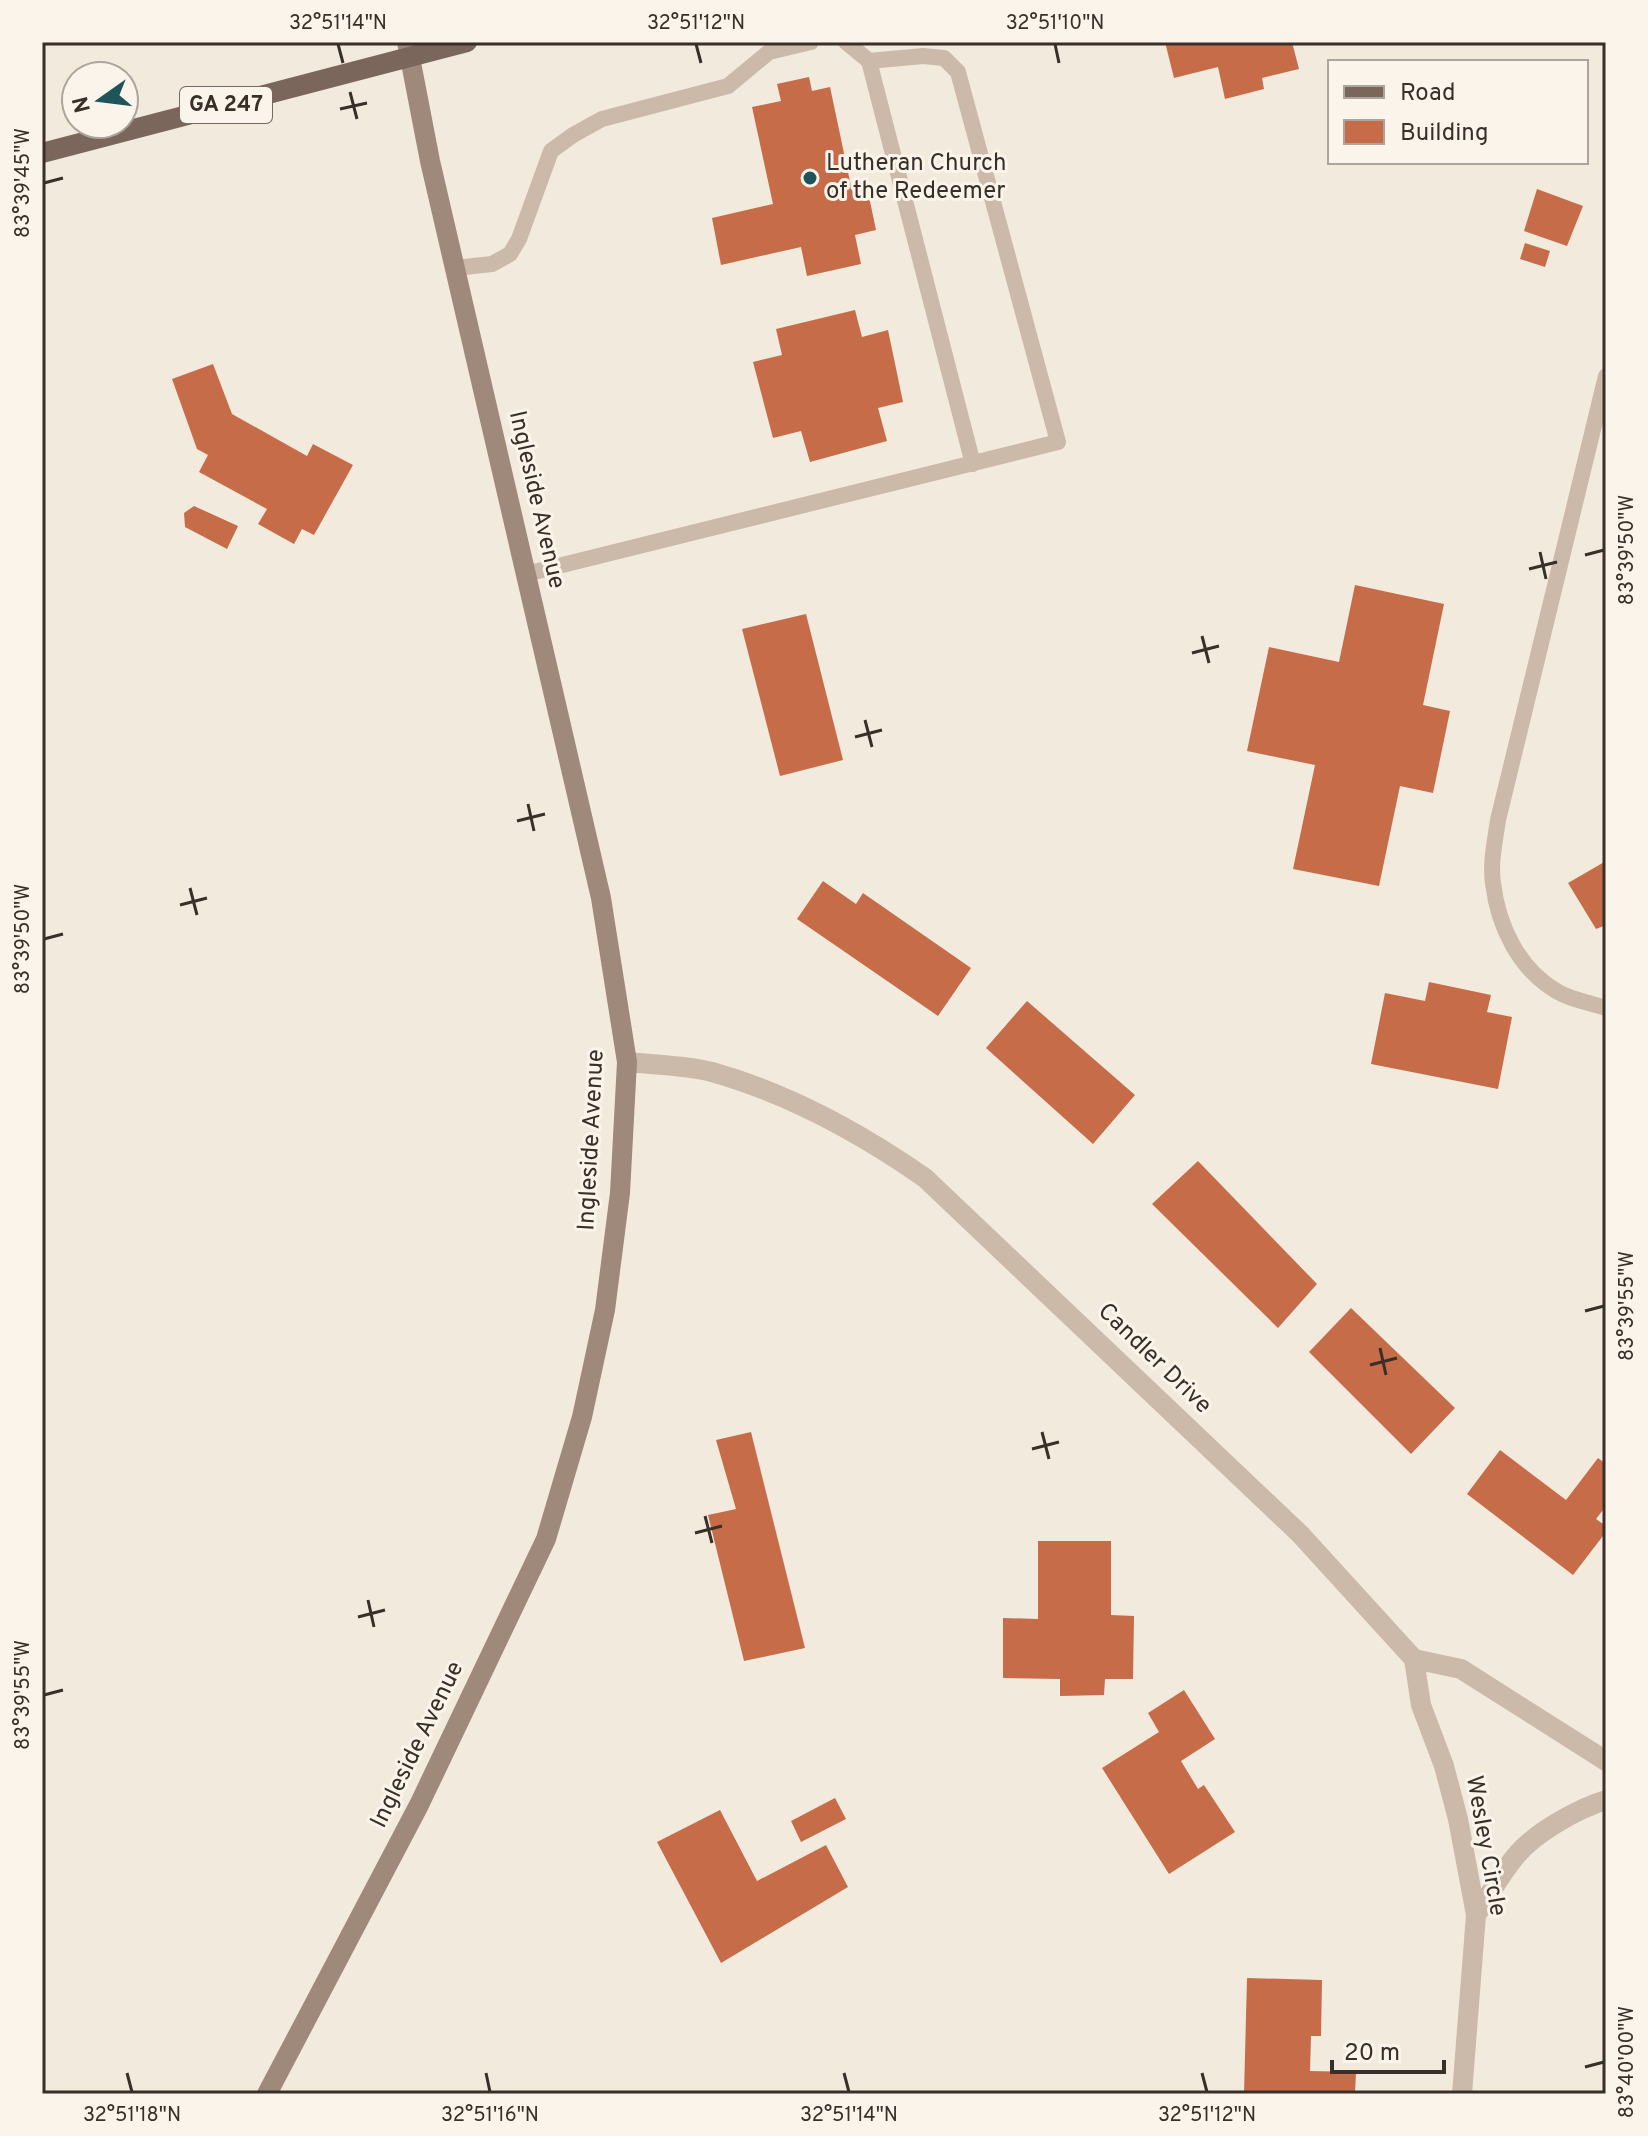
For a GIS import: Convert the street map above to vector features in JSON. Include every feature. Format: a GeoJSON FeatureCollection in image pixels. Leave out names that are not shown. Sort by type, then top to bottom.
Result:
{"type":"FeatureCollection","features":[{"type":"Feature","properties":{"kind":"main road","name":"GA 247"},"geometry":{"type":"LineString","coordinates":[[42,153],[408,49],[467,42]]}},
{"type":"Feature","properties":{"kind":"street","name":"Ingleside Avenue"},"geometry":{"type":"LineString","coordinates":[[267,2094],[419,1805],[546,1539],[582,1417],[605,1310],[620,1193],[627,1062],[601,898],[430,161],[408,49]]}},
{"type":"Feature","properties":{"kind":"street","name":"Candler Drive"},"geometry":{"type":"LineString","coordinates":[[627,1062],[710,1071],[794,1101],[868,1139],[925,1178],[1300,1534],[1414,1659]]}},
{"type":"Feature","properties":{"kind":"street"},"geometry":{"type":"LineString","coordinates":[[1414,1659],[1461,1669],[1606,1761]]}},
{"type":"Feature","properties":{"kind":"street","name":"Wesley Circle"},"geometry":{"type":"LineString","coordinates":[[1414,1659],[1421,1705],[1444,1766],[1458,1819],[1476,1915],[1462,2094]]}},
{"type":"Feature","properties":{"kind":"street"},"geometry":{"type":"LineString","coordinates":[[1476,1915],[1516,1855],[1550,1828],[1606,1800]]}},
{"type":"Feature","properties":{"kind":"lane"},"geometry":{"type":"LineString","coordinates":[[455,268],[492,264],[510,254],[519,239],[551,151],[573,135],[602,119],[728,86],[769,52],[811,42]]}},
{"type":"Feature","properties":{"kind":"lane"},"geometry":{"type":"LineString","coordinates":[[846,42],[869,61],[973,464]]}},
{"type":"Feature","properties":{"kind":"lane"},"geometry":{"type":"LineString","coordinates":[[526,574],[1058,442],[958,72],[944,58],[923,56],[869,61]]}},
{"type":"Feature","properties":{"kind":"lane"},"geometry":{"type":"LineString","coordinates":[[1606,376],[1498,820],[1492,882],[1503,926],[1532,972],[1559,993],[1606,1008]]}},
{"type":"Feature","properties":{"kind":"building"},"geometry":{"type":"Polygon","coordinates":[[[1165,42],[1292,42],[1299,69],[1262,78],[1264,89],[1225,99],[1218,67],[1174,78],[1165,42]]]}},
{"type":"Feature","properties":{"kind":"building"},"geometry":{"type":"Polygon","coordinates":[[[809,77],[812,91],[830,87],[852,191],[867,187],[876,230],[855,235],[861,264],[807,276],[801,247],[721,265],[712,218],[773,204],[752,107],[781,101],[777,84],[809,77]]]}},
{"type":"Feature","properties":{"kind":"building"},"geometry":{"type":"Polygon","coordinates":[[[1537,189],[1583,206],[1567,246],[1524,231],[1537,189]]]}},
{"type":"Feature","properties":{"kind":"building"},"geometry":{"type":"Polygon","coordinates":[[[1525,243],[1550,251],[1545,267],[1520,259],[1525,243]]]}},
{"type":"Feature","properties":{"kind":"building"},"geometry":{"type":"Polygon","coordinates":[[[855,310],[862,337],[888,330],[903,402],[878,408],[887,441],[810,462],[801,431],[773,438],[753,362],[782,355],[776,329],[855,310]]]}},
{"type":"Feature","properties":{"kind":"building"},"geometry":{"type":"Polygon","coordinates":[[[213,364],[232,414],[307,456],[313,444],[353,465],[314,535],[302,529],[294,544],[258,524],[267,509],[199,472],[208,455],[197,449],[172,379],[213,364]]]}},
{"type":"Feature","properties":{"kind":"building"},"geometry":{"type":"Polygon","coordinates":[[[194,506],[238,526],[227,549],[185,527],[184,513],[194,506]]]}},
{"type":"Feature","properties":{"kind":"building"},"geometry":{"type":"Polygon","coordinates":[[[1355,585],[1444,604],[1423,705],[1450,711],[1433,793],[1400,786],[1379,886],[1293,869],[1315,765],[1247,751],[1269,647],[1339,662],[1355,585]]]}},
{"type":"Feature","properties":{"kind":"building"},"geometry":{"type":"Polygon","coordinates":[[[806,614],[843,760],[780,776],[742,629],[806,614]]]}},
{"type":"Feature","properties":{"kind":"building"},"geometry":{"type":"Polygon","coordinates":[[[1606,861],[1606,925],[1596,929],[1568,883],[1606,861]]]}},
{"type":"Feature","properties":{"kind":"building"},"geometry":{"type":"Polygon","coordinates":[[[823,881],[856,904],[863,893],[971,968],[938,1016],[797,919],[823,881]]]}},
{"type":"Feature","properties":{"kind":"building"},"geometry":{"type":"Polygon","coordinates":[[[1429,982],[1491,995],[1487,1012],[1512,1017],[1498,1089],[1371,1064],[1385,993],[1425,1001],[1429,982]]]}},
{"type":"Feature","properties":{"kind":"building"},"geometry":{"type":"Polygon","coordinates":[[[1027,1001],[1135,1095],[1093,1144],[986,1048],[1027,1001]]]}},
{"type":"Feature","properties":{"kind":"building"},"geometry":{"type":"Polygon","coordinates":[[[1198,1161],[1317,1284],[1278,1328],[1152,1204],[1198,1161]]]}},
{"type":"Feature","properties":{"kind":"building"},"geometry":{"type":"Polygon","coordinates":[[[1351,1308],[1455,1408],[1411,1454],[1309,1352],[1351,1308]]]}},
{"type":"Feature","properties":{"kind":"building"},"geometry":{"type":"Polygon","coordinates":[[[751,1432],[805,1648],[744,1661],[708,1515],[736,1509],[716,1440],[751,1432]]]}},
{"type":"Feature","properties":{"kind":"building"},"geometry":{"type":"Polygon","coordinates":[[[1500,1450],[1566,1500],[1598,1458],[1606,1464],[1606,1506],[1596,1519],[1606,1526],[1606,1532],[1573,1575],[1467,1494],[1500,1450]]]}},
{"type":"Feature","properties":{"kind":"building"},"geometry":{"type":"Polygon","coordinates":[[[1038,1541],[1111,1541],[1111,1615],[1134,1616],[1133,1679],[1105,1679],[1104,1695],[1060,1696],[1060,1679],[1003,1678],[1003,1618],[1038,1619],[1038,1541]]]}},
{"type":"Feature","properties":{"kind":"building"},"geometry":{"type":"Polygon","coordinates":[[[1184,1690],[1215,1739],[1181,1761],[1198,1789],[1204,1785],[1235,1832],[1169,1874],[1102,1768],[1159,1732],[1148,1713],[1184,1690]]]}},
{"type":"Feature","properties":{"kind":"building"},"geometry":{"type":"Polygon","coordinates":[[[835,1798],[846,1819],[801,1842],[791,1821],[835,1798]]]}},
{"type":"Feature","properties":{"kind":"building"},"geometry":{"type":"Polygon","coordinates":[[[720,1810],[757,1881],[826,1845],[848,1887],[721,1963],[657,1842],[720,1810]]]}},
{"type":"Feature","properties":{"kind":"building"},"geometry":{"type":"Polygon","coordinates":[[[1247,1978],[1322,1980],[1321,2036],[1311,2036],[1310,2071],[1356,2072],[1355,2094],[1244,2094],[1247,1978]]]}},
{"type":"Feature","properties":{"kind":"place","name":"Lutheran Church of the Redeemer"},"geometry":{"type":"Point","coordinates":[810,178]}}]}
